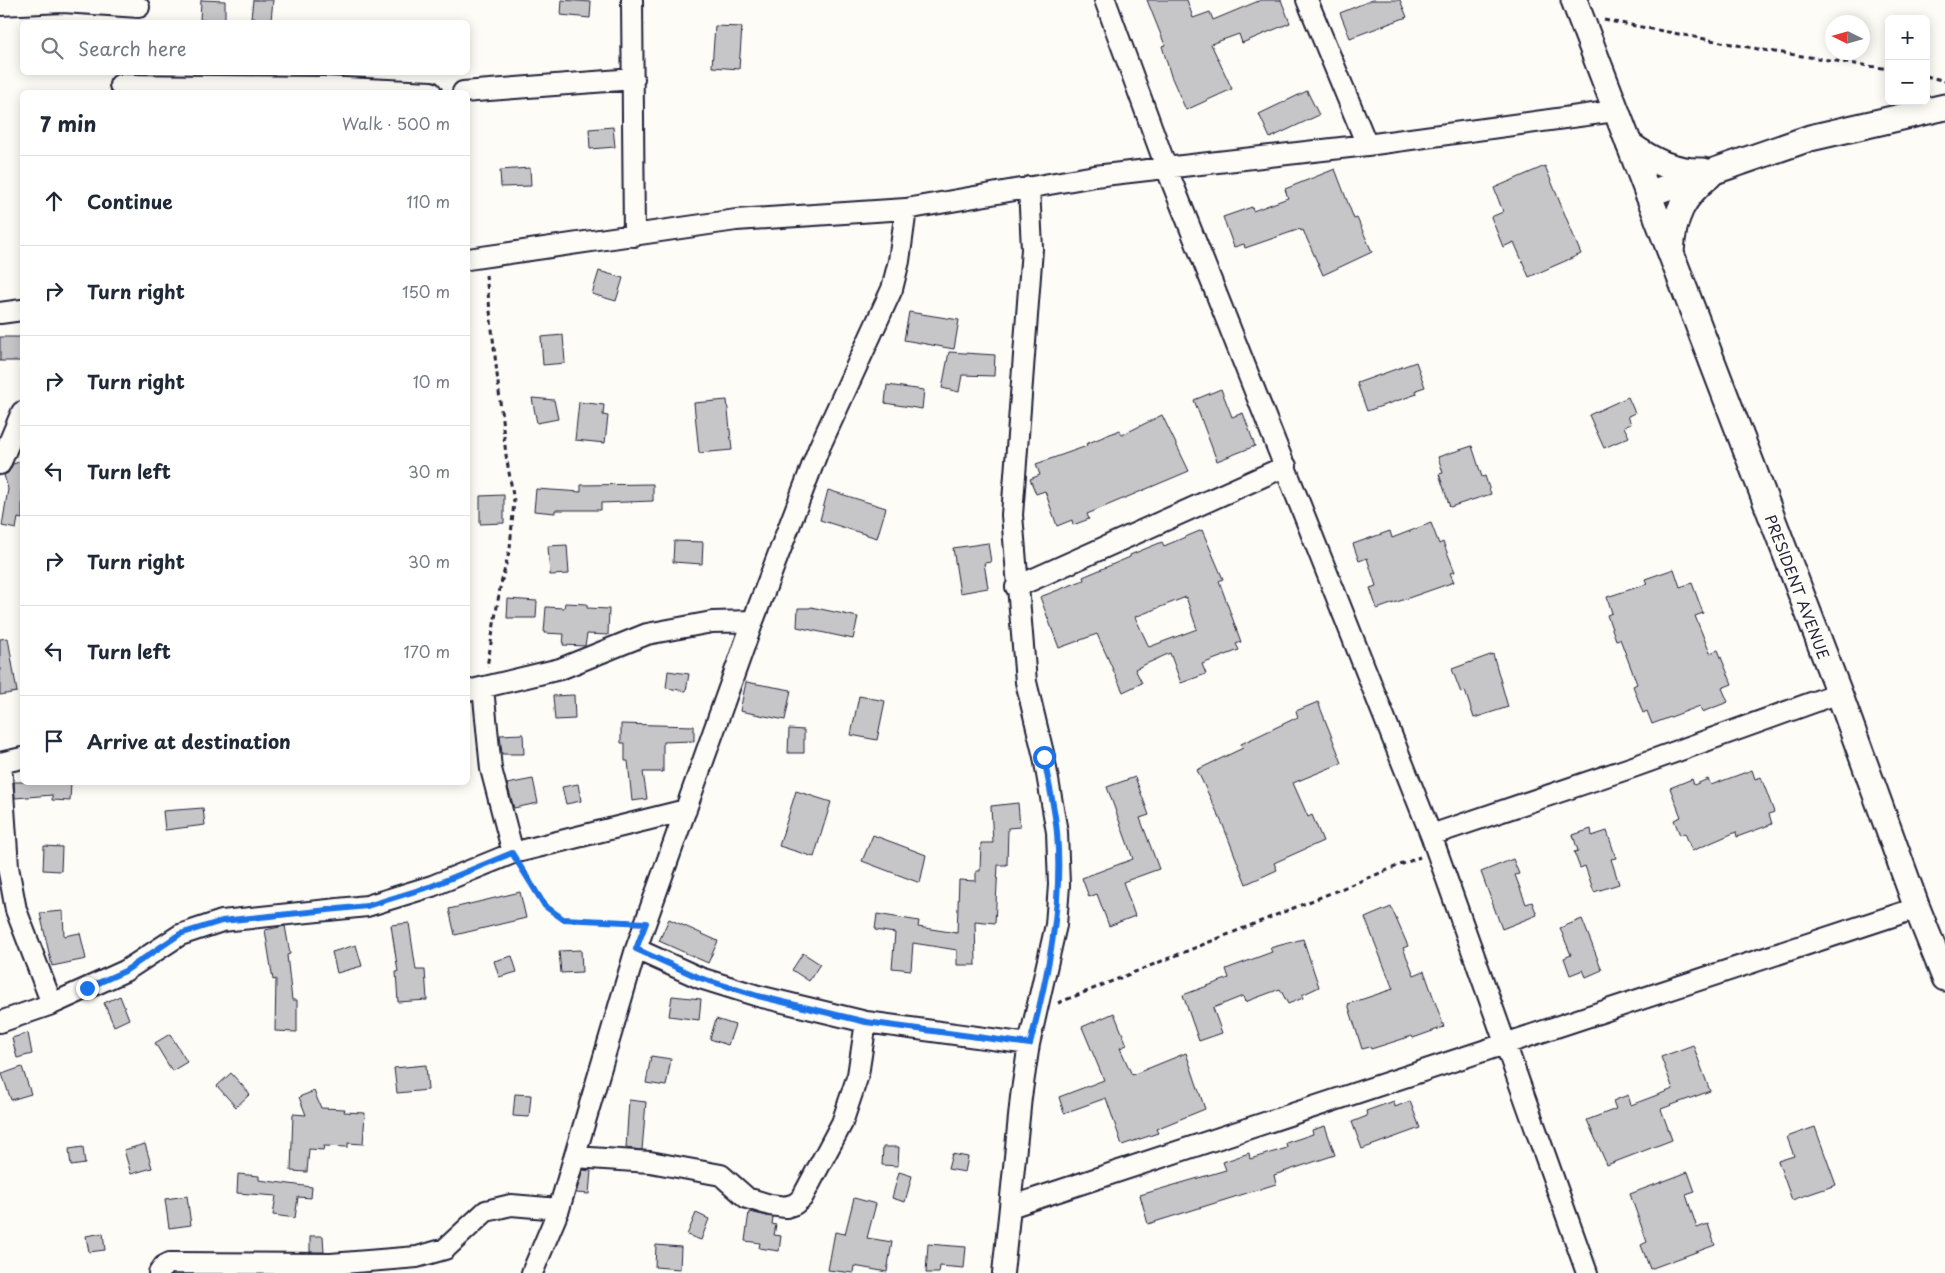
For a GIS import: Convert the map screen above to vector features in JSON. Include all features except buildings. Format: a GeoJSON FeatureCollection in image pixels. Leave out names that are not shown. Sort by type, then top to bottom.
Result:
{"type":"FeatureCollection","features":[{"type":"Feature","properties":{"kind":"main road","name":"PRESIDENT AVENUE"},"geometry":{"type":"LineString","coordinates":[[1577,8],[1839,693],[1917,908],[1945,978]]}},
{"type":"Feature","properties":{"kind":"main road"},"geometry":{"type":"LineString","coordinates":[[1648,194],[1810,138],[1945,107]]}},
{"type":"Feature","properties":{"kind":"main road"},"geometry":{"type":"LineString","coordinates":[[1629,144],[1648,158],[1669,167],[1692,171],[1716,170]]}},
{"type":"Feature","properties":{"kind":"main road"},"geometry":{"type":"LineString","coordinates":[[1671,253],[1672,229],[1681,206],[1696,186],[1716,170]]}},
{"type":"Feature","properties":{"kind":"street"},"geometry":{"type":"LineString","coordinates":[[632,0],[634,236]]}},
{"type":"Feature","properties":{"kind":"street"},"geometry":{"type":"LineString","coordinates":[[1105,0],[1166,167],[1434,842],[1507,1043],[1587,1273]]}},
{"type":"Feature","properties":{"kind":"street"},"geometry":{"type":"LineString","coordinates":[[1307,0],[1367,145]]}},
{"type":"Feature","properties":{"kind":"street"},"geometry":{"type":"LineString","coordinates":[[0,5],[63,2],[139,10]]}},
{"type":"Feature","properties":{"kind":"street"},"geometry":{"type":"LineString","coordinates":[[470,91],[634,79]]}},
{"type":"Feature","properties":{"kind":"street"},"geometry":{"type":"LineString","coordinates":[[120,84],[303,86],[388,90]]}},
{"type":"Feature","properties":{"kind":"street"},"geometry":{"type":"LineString","coordinates":[[476,258],[736,220],[906,209],[1029,187],[1166,167],[1367,145],[1615,111]]}},
{"type":"Feature","properties":{"kind":"street"},"geometry":{"type":"LineString","coordinates":[[1003,1273],[1021,1097],[1030,1044],[1056,925],[1059,885],[1057,832],[1044,757],[1026,682],[1016,586],[1012,515],[1032,249],[1029,187]]}},
{"type":"Feature","properties":{"kind":"street"},"geometry":{"type":"LineString","coordinates":[[532,1273],[559,1209],[636,949],[753,621],[819,448],[892,289],[900,261],[906,209]]}},
{"type":"Feature","properties":{"kind":"street"},"geometry":{"type":"LineString","coordinates":[[0,313],[20,310]]}},
{"type":"Feature","properties":{"kind":"street"},"geometry":{"type":"LineString","coordinates":[[10,453],[20,421]]}},
{"type":"Feature","properties":{"kind":"street"},"geometry":{"type":"LineString","coordinates":[[1016,586],[1286,466]]}},
{"type":"Feature","properties":{"kind":"street"},"geometry":{"type":"LineString","coordinates":[[512,853],[491,769],[475,690],[560,668],[647,634],[712,622],[753,621]]}},
{"type":"Feature","properties":{"kind":"street"},"geometry":{"type":"LineString","coordinates":[[1434,842],[1633,767],[1839,693]]}},
{"type":"Feature","properties":{"kind":"street"},"geometry":{"type":"LineString","coordinates":[[20,758],[1,763],[8,867],[16,910],[52,1004]]}},
{"type":"Feature","properties":{"kind":"street"},"geometry":{"type":"LineString","coordinates":[[0,1022],[52,1004],[125,971],[180,934],[222,921],[367,906],[432,886],[512,853],[686,810]]}},
{"type":"Feature","properties":{"kind":"street"},"geometry":{"type":"LineString","coordinates":[[1010,1207],[1917,908]]}},
{"type":"Feature","properties":{"kind":"street"},"geometry":{"type":"LineString","coordinates":[[636,949],[700,978],[758,996],[866,1022],[1030,1044]]}},
{"type":"Feature","properties":{"kind":"street"},"geometry":{"type":"LineString","coordinates":[[575,1157],[650,1162],[721,1174],[747,1198],[770,1205],[786,1207],[794,1204],[802,1198],[842,1123],[858,1075],[866,1022]]}},
{"type":"Feature","properties":{"kind":"street"},"geometry":{"type":"LineString","coordinates":[[158,1273],[164,1266],[170,1264],[331,1264],[417,1257],[445,1249],[486,1211],[511,1205],[559,1209]]}},
{"type":"Feature","properties":{"kind":"path"},"geometry":{"type":"LineString","coordinates":[[1577,8],[1769,51],[1885,68]]}},
{"type":"Feature","properties":{"kind":"path"},"geometry":{"type":"LineString","coordinates":[[1930,77],[1945,81]]}},
{"type":"Feature","properties":{"kind":"path"},"geometry":{"type":"LineString","coordinates":[[475,690],[510,548],[514,502],[476,258]]}},
{"type":"Feature","properties":{"kind":"path"},"geometry":{"type":"LineString","coordinates":[[1038,1011],[1434,842]]}},
{"type":"Feature","properties":{"kind":"path"},"geometry":{"type":"LineString","coordinates":[[512,853],[545,906],[552,913],[563,919],[646,923]]}},
{"type":"Feature","properties":{"kind":"route"},"geometry":{"type":"LineString","coordinates":[[87,988],[125,971],[180,934],[222,921],[367,906],[432,886],[512,853],[533,883],[545,906],[552,913],[563,919],[646,923],[636,949],[700,978],[758,996],[890,1027],[1030,1044],[1056,925],[1059,885],[1057,832],[1044,757]]}}]}
